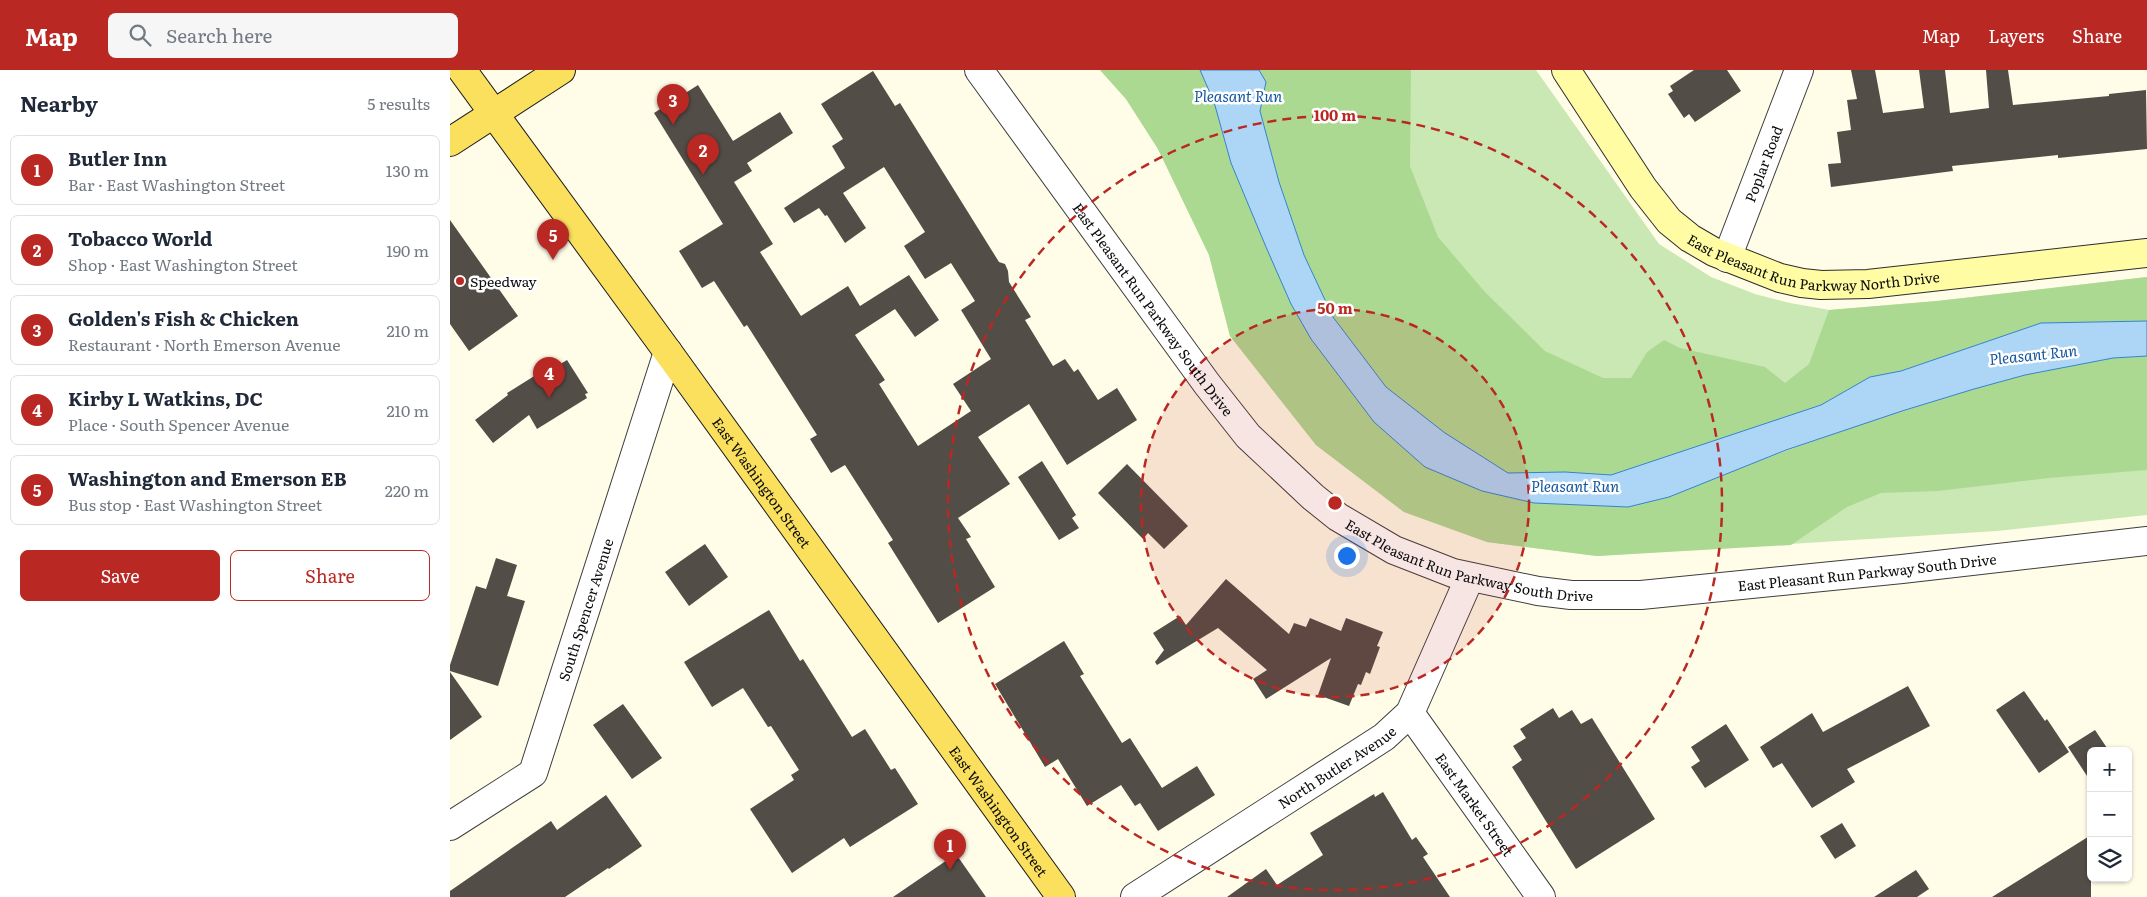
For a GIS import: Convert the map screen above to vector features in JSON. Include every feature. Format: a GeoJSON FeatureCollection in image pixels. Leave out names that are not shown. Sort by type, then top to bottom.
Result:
{"type":"FeatureCollection","features":[{"type":"Feature","properties":{"kind":"main road","name":"East Washington Street"},"geometry":{"type":"LineString","coordinates":[[462,70],[1061,897]]}},
{"type":"Feature","properties":{"kind":"main road"},"geometry":{"type":"LineString","coordinates":[[450,142],[561,70]]}},
{"type":"Feature","properties":{"kind":"main road","name":"East Pleasant Run Parkway North Drive"},"geometry":{"type":"LineString","coordinates":[[1566,70],[1643,188],[1669,221],[1701,245],[1728,258],[1780,278],[1802,284],[1839,286],[2147,253]]}},
{"type":"Feature","properties":{"kind":"street","name":"East Pleasant Run Parkway South Drive"},"geometry":{"type":"LineString","coordinates":[[979,70],[1218,398],[1248,436],[1268,457],[1313,497],[1368,535],[1394,550],[1453,572],[1538,591],[1571,595],[1642,595],[1902,570],[2147,540]]}},
{"type":"Feature","properties":{"kind":"street","name":"Poplar Road"},"geometry":{"type":"LineString","coordinates":[[1728,258],[1799,70]]}},
{"type":"Feature","properties":{"kind":"street","name":"South Spencer Avenue"},"geometry":{"type":"LineString","coordinates":[[453,818],[533,773],[668,352]]}},
{"type":"Feature","properties":{"kind":"street","name":"North Butler Avenue"},"geometry":{"type":"LineString","coordinates":[[1135,897],[1375,744],[1410,713],[1470,576]]}},
{"type":"Feature","properties":{"kind":"street","name":"East Market Street"},"geometry":{"type":"LineString","coordinates":[[1410,713],[1540,897]]}},
{"type":"Feature","properties":{"kind":"green space"},"geometry":{"type":"Polygon","coordinates":[[[1100,70],[1536,70],[1659,244],[1711,277],[1755,294],[1790,303],[1830,310],[1937,301],[2147,277],[2147,515],[1997,531],[1597,556],[1487,542],[1404,512],[1316,445],[1230,336],[1209,255],[1158,149],[1126,99],[1100,70]]]}},
{"type":"Feature","properties":{"kind":"green space"},"geometry":{"type":"Polygon","coordinates":[[[1100,70],[1200,70],[1291,303],[1482,491],[1745,466],[1855,426],[2025,375],[2113,358],[2147,356],[2147,470],[2049,478],[1938,491],[1881,493],[1847,507],[1791,545],[1597,556],[1487,542],[1404,512],[1316,445],[1230,336],[1209,255],[1158,149],[1126,99],[1100,70]]]}},
{"type":"Feature","properties":{"kind":"green space"},"geometry":{"type":"Polygon","coordinates":[[[1259,70],[1411,70],[1410,166],[1438,237],[1485,292],[1545,351],[1603,378],[1631,378],[1647,352],[1664,340],[1680,348],[1765,367],[1785,383],[1809,364],[1829,310],[1937,301],[2147,277],[2147,321],[2041,323],[1901,371],[1870,377],[1821,405],[1611,475],[1565,472],[1508,473],[1445,433],[1386,387],[1333,317],[1304,255],[1279,182],[1260,111],[1266,83],[1259,70]]]}},
{"type":"Feature","properties":{"kind":"water","name":"Pleasant Run"},"geometry":{"type":"Polygon","coordinates":[[[1200,70],[1259,70],[1266,82],[1260,111],[1279,182],[1304,255],[1333,317],[1386,387],[1445,433],[1508,473],[1565,472],[1611,475],[1821,405],[1870,377],[1901,371],[2041,323],[2147,321],[2147,356],[2113,358],[2025,375],[1974,389],[1786,450],[1669,497],[1628,507],[1534,503],[1482,491],[1425,467],[1374,422],[1311,339],[1291,304],[1231,163],[1214,102],[1200,70]]]}},
{"type":"Feature","properties":{"kind":"building"},"geometry":{"type":"Polygon","coordinates":[[[1694,70],[1727,70],[1741,91],[1695,122],[1689,114],[1684,118],[1668,94],[1673,91],[1670,86],[1694,70]]]}},
{"type":"Feature","properties":{"kind":"building"},"geometry":{"type":"Polygon","coordinates":[[[1851,70],[1875,70],[1883,113],[1924,108],[1919,70],[1945,70],[1950,113],[1989,108],[1986,70],[2008,70],[2013,105],[2109,96],[2109,94],[2146,90],[2147,149],[2058,158],[2058,155],[1952,166],[1953,171],[1831,187],[1828,164],[1841,163],[1837,132],[1851,130],[1847,100],[1857,99],[1851,70]]]}},
{"type":"Feature","properties":{"kind":"building"},"geometry":{"type":"Polygon","coordinates":[[[873,71],[895,106],[900,103],[999,262],[1005,264],[1009,282],[1031,317],[1025,320],[1053,366],[1065,359],[1074,372],[1078,369],[1098,400],[1117,388],[1137,420],[1067,465],[1029,404],[978,437],[1010,484],[958,518],[971,537],[966,539],[995,587],[938,623],[888,543],[893,540],[845,465],[831,473],[810,439],[817,435],[747,325],[744,327],[714,281],[702,288],[679,251],[723,224],[654,113],[698,85],[733,141],[780,112],[793,133],[747,163],[752,171],[734,182],[773,244],[760,252],[801,316],[848,286],[860,306],[909,275],[939,320],[915,337],[895,309],[855,335],[885,380],[879,384],[918,446],[971,411],[953,384],[991,359],[961,310],[975,301],[951,263],[925,279],[904,246],[925,232],[884,167],[843,193],[866,228],[845,243],[827,215],[825,216],[819,208],[794,223],[784,208],[845,168],[832,146],[843,139],[821,104],[873,71]]]}},
{"type":"Feature","properties":{"kind":"building"},"geometry":{"type":"Polygon","coordinates":[[[450,220],[518,316],[469,351],[450,324],[450,220]]]}},
{"type":"Feature","properties":{"kind":"building"},"geometry":{"type":"Polygon","coordinates":[[[567,360],[588,393],[585,394],[587,398],[537,429],[529,415],[493,443],[475,420],[508,395],[507,393],[555,363],[557,366],[567,360]]]}},
{"type":"Feature","properties":{"kind":"building"},"geometry":{"type":"Polygon","coordinates":[[[1042,461],[1076,515],[1072,518],[1079,528],[1059,540],[1018,477],[1042,461]]]}},
{"type":"Feature","properties":{"kind":"building"},"geometry":{"type":"Polygon","coordinates":[[[1127,464],[1188,526],[1164,549],[1148,533],[1143,539],[1098,493],[1127,464]]]}},
{"type":"Feature","properties":{"kind":"building"},"geometry":{"type":"Polygon","coordinates":[[[705,544],[728,577],[689,606],[665,572],[705,544]]]}},
{"type":"Feature","properties":{"kind":"building"},"geometry":{"type":"Polygon","coordinates":[[[496,558],[517,565],[507,596],[525,601],[498,686],[450,671],[450,665],[476,586],[486,589],[496,558]]]}},
{"type":"Feature","properties":{"kind":"building"},"geometry":{"type":"Polygon","coordinates":[[[1226,579],[1289,634],[1294,623],[1306,627],[1310,618],[1341,631],[1346,618],[1383,632],[1377,646],[1380,647],[1370,674],[1366,672],[1361,685],[1358,684],[1349,706],[1318,695],[1331,658],[1266,699],[1253,679],[1267,670],[1218,628],[1157,665],[1155,662],[1164,650],[1153,633],[1180,616],[1186,625],[1226,579]]]}},
{"type":"Feature","properties":{"kind":"building"},"geometry":{"type":"Polygon","coordinates":[[[769,610],[800,661],[803,659],[852,737],[865,729],[891,770],[895,768],[918,804],[850,847],[844,838],[792,873],[750,809],[794,780],[791,775],[799,770],[771,726],[768,727],[743,688],[712,707],[684,662],[769,610]]]}},
{"type":"Feature","properties":{"kind":"building"},"geometry":{"type":"Polygon","coordinates":[[[1064,641],[1084,674],[1080,676],[1122,743],[1130,738],[1162,788],[1197,766],[1215,795],[1158,831],[1140,803],[1135,806],[1121,785],[1087,806],[1058,759],[1045,767],[995,684],[1064,641]]]}},
{"type":"Feature","properties":{"kind":"building"},"geometry":{"type":"Polygon","coordinates":[[[450,672],[482,717],[450,740],[450,672]]]}},
{"type":"Feature","properties":{"kind":"building"},"geometry":{"type":"Polygon","coordinates":[[[1908,686],[1930,726],[1847,769],[1855,782],[1812,808],[1782,763],[1773,768],[1760,747],[1812,713],[1823,732],[1908,686]]]}},
{"type":"Feature","properties":{"kind":"building"},"geometry":{"type":"Polygon","coordinates":[[[2024,691],[2045,721],[2047,719],[2069,752],[2039,773],[1996,710],[2024,691]]]}},
{"type":"Feature","properties":{"kind":"building"},"geometry":{"type":"Polygon","coordinates":[[[623,704],[662,758],[632,779],[593,725],[623,704]]]}},
{"type":"Feature","properties":{"kind":"building"},"geometry":{"type":"Polygon","coordinates":[[[1553,708],[1559,718],[1572,710],[1581,724],[1592,718],[1655,819],[1576,869],[1512,767],[1522,760],[1513,746],[1526,738],[1520,729],[1553,708]]]}},
{"type":"Feature","properties":{"kind":"building"},"geometry":{"type":"Polygon","coordinates":[[[1726,724],[1749,760],[1705,788],[1691,767],[1700,761],[1691,747],[1726,724]]]}},
{"type":"Feature","properties":{"kind":"building"},"geometry":{"type":"Polygon","coordinates":[[[2095,730],[2106,747],[2087,747],[2087,776],[2068,747],[2095,730]]]}},
{"type":"Feature","properties":{"kind":"building"},"geometry":{"type":"Polygon","coordinates":[[[1383,792],[1412,840],[1416,837],[1428,854],[1423,857],[1450,897],[1227,897],[1266,869],[1277,885],[1323,855],[1310,833],[1374,794],[1375,797],[1383,792]]]}},
{"type":"Feature","properties":{"kind":"building"},"geometry":{"type":"Polygon","coordinates":[[[606,795],[642,846],[609,869],[565,897],[450,897],[450,891],[551,821],[557,830],[606,795]]]}},
{"type":"Feature","properties":{"kind":"building"},"geometry":{"type":"Polygon","coordinates":[[[1842,823],[1856,846],[1835,859],[1820,836],[1842,823]]]}},
{"type":"Feature","properties":{"kind":"building"},"geometry":{"type":"Polygon","coordinates":[[[2087,838],[2087,882],[2091,882],[2091,897],[1992,897],[2087,838]]]}},
{"type":"Feature","properties":{"kind":"building"},"geometry":{"type":"Polygon","coordinates":[[[956,854],[986,897],[893,897],[956,854]]]}},
{"type":"Feature","properties":{"kind":"building"},"geometry":{"type":"Polygon","coordinates":[[[1916,870],[1929,889],[1917,897],[1874,897],[1916,870]]]}},
{"type":"Feature","properties":{"kind":"place","name":"Golden's Fish & Chicken"},"geometry":{"type":"Point","coordinates":[673,125]}},
{"type":"Feature","properties":{"kind":"place","name":"Tobacco World"},"geometry":{"type":"Point","coordinates":[703,175]}},
{"type":"Feature","properties":{"kind":"place","name":"Washington and Emerson EB"},"geometry":{"type":"Point","coordinates":[553,260]}},
{"type":"Feature","properties":{"kind":"place","name":"Speedway"},"geometry":{"type":"Point","coordinates":[460,281]}},
{"type":"Feature","properties":{"kind":"place","name":"Kirby L Watkins, DC"},"geometry":{"type":"Point","coordinates":[549,398]}},
{"type":"Feature","properties":{"kind":"place","name":"Butler Inn"},"geometry":{"type":"Point","coordinates":[950,870]}}]}
